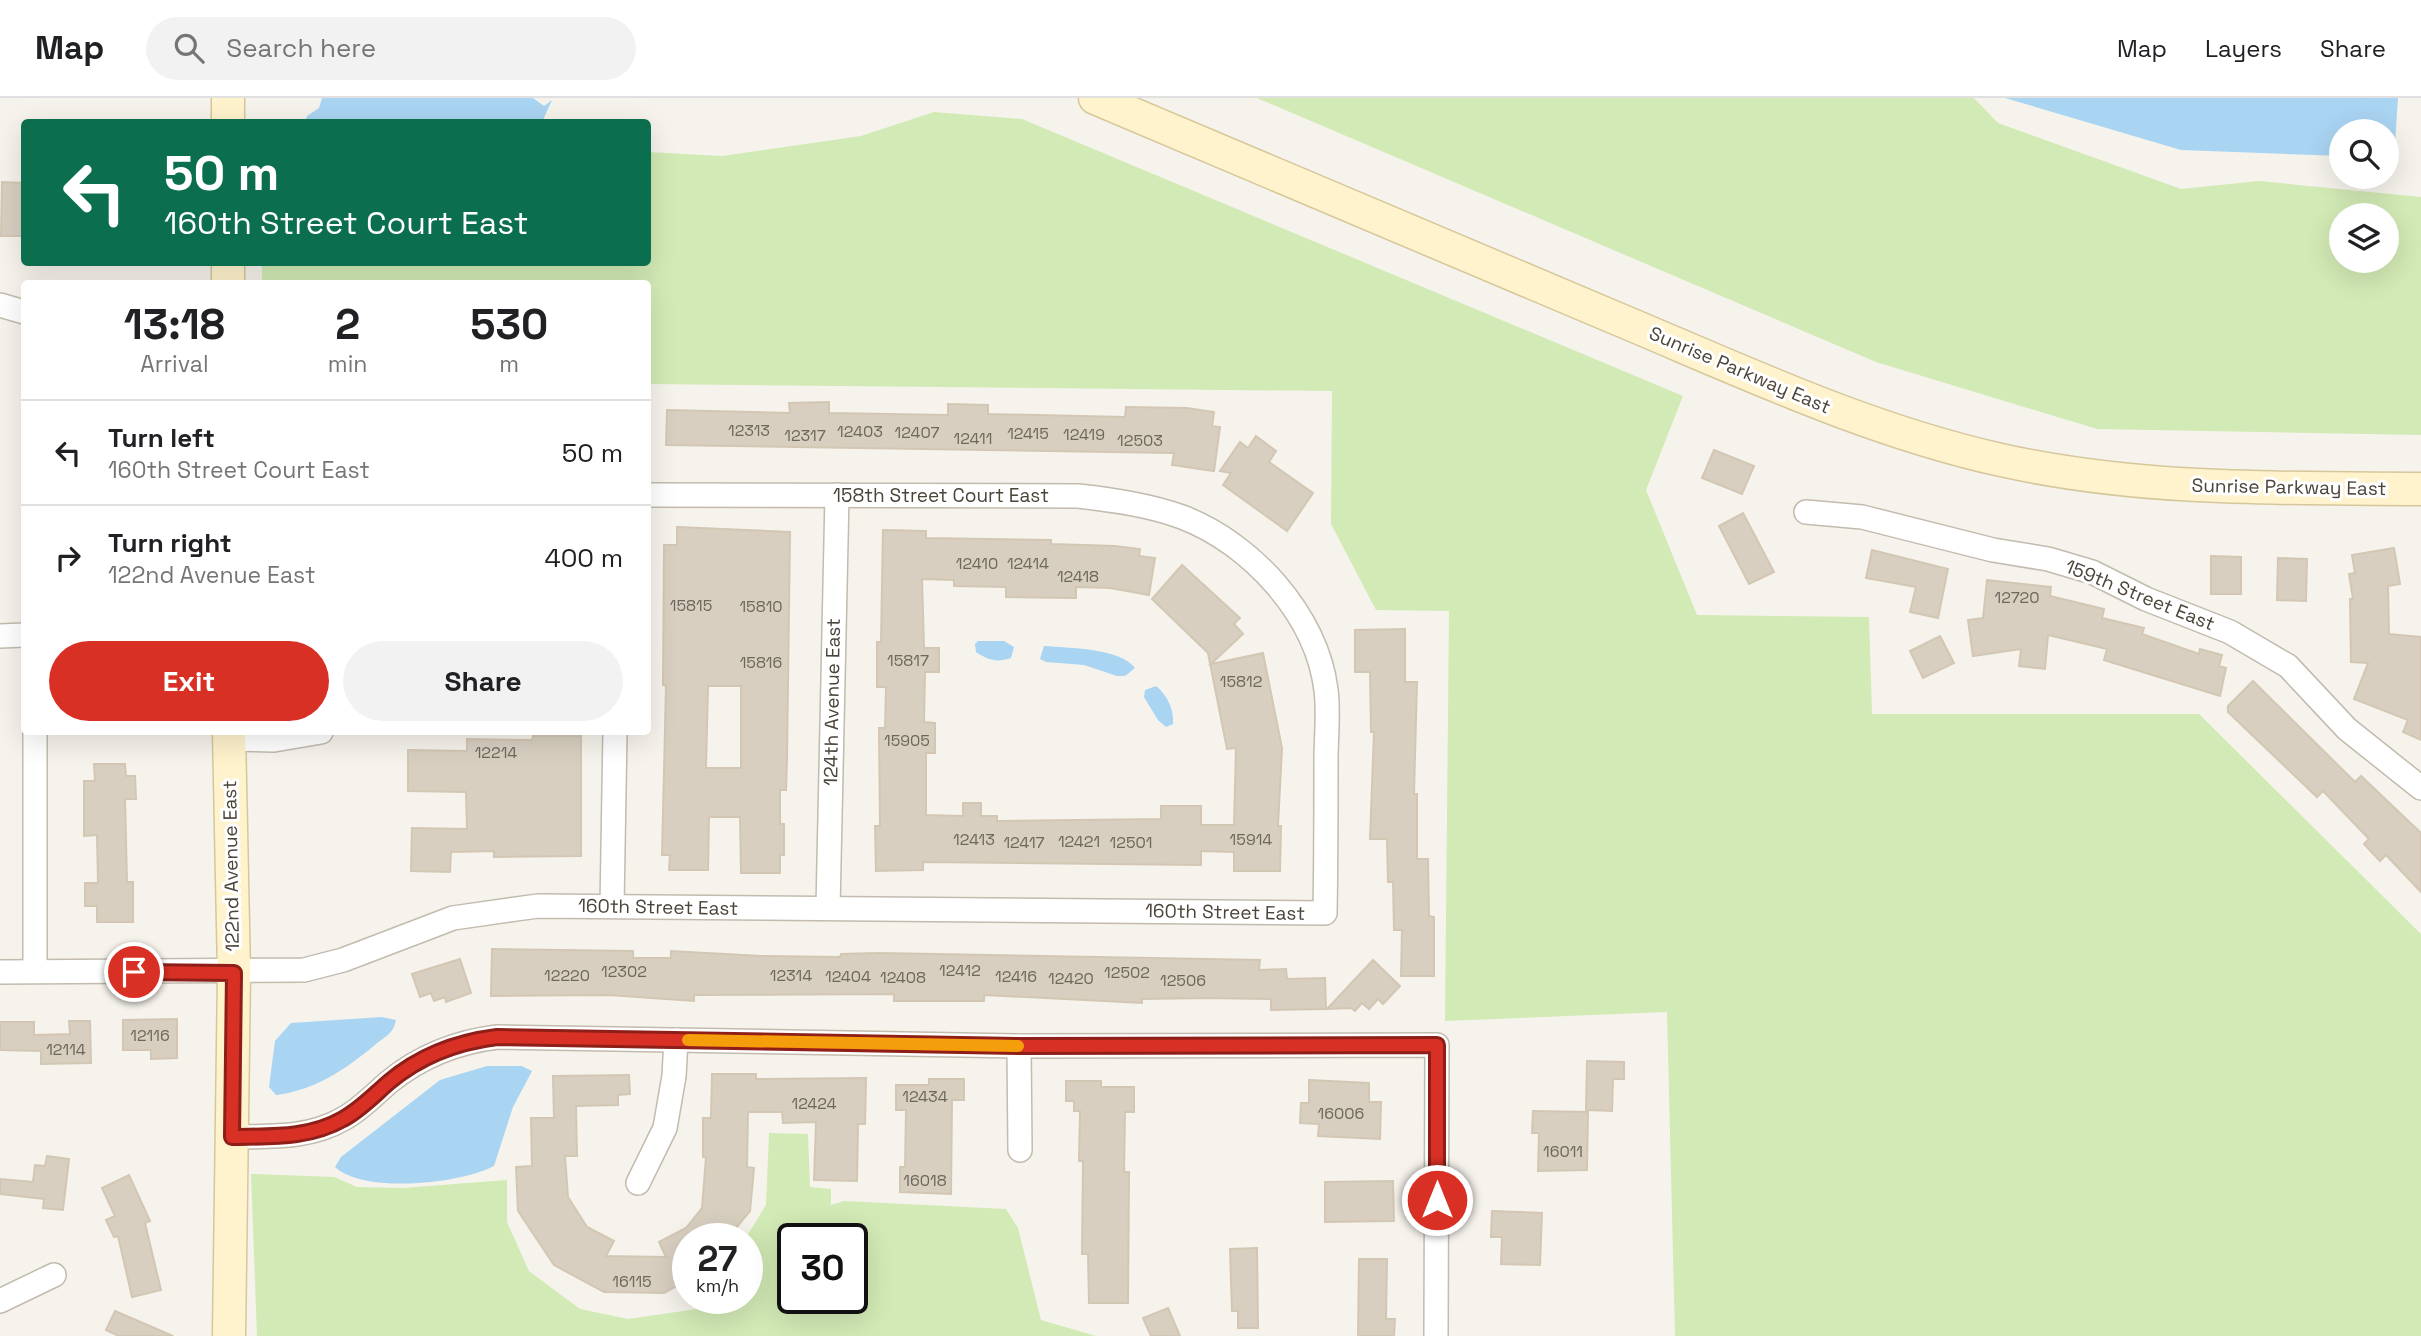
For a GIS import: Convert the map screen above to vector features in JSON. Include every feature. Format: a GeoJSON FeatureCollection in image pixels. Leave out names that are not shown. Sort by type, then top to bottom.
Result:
{"type":"FeatureCollection","features":[{"type":"Feature","properties":{"kind":"street"},"geometry":{"type":"LineString","coordinates":[[228,98],[228,119]]}},
{"type":"Feature","properties":{"kind":"street","name":"Sunrise Parkway East"},"geometry":{"type":"LineString","coordinates":[[1095,98],[1823,405],[1950,447],[2029,465],[2156,484],[2225,488],[2421,489]]}},
{"type":"Feature","properties":{"kind":"street"},"geometry":{"type":"LineString","coordinates":[[0,305],[21,311]]}},
{"type":"Feature","properties":{"kind":"street","name":"158th Street Court East"},"geometry":{"type":"LineString","coordinates":[[651,495],[1078,496],[1114,500],[1184,518],[1226,542],[1262,569],[1288,599],[1306,628],[1326,689],[1325,914]]}},
{"type":"Feature","properties":{"kind":"street","name":"124th Avenue East"},"geometry":{"type":"LineString","coordinates":[[828,908],[836,495]]}},
{"type":"Feature","properties":{"kind":"street","name":"159th Street East"},"geometry":{"type":"LineString","coordinates":[[1807,512],[1862,517],[1993,550],[2048,559],[2092,572],[2146,599],[2230,632],[2288,666],[2347,729],[2421,788]]}},
{"type":"Feature","properties":{"kind":"street"},"geometry":{"type":"LineString","coordinates":[[0,636],[21,635]]}},
{"type":"Feature","properties":{"kind":"street"},"geometry":{"type":"LineString","coordinates":[[35,735],[35,971]]}},
{"type":"Feature","properties":{"kind":"street"},"geometry":{"type":"LineString","coordinates":[[229,735],[274,740],[303,735]]}},
{"type":"Feature","properties":{"kind":"street","name":"122nd Avenue East"},"geometry":{"type":"LineString","coordinates":[[229,735],[234,973],[229,1336]]}},
{"type":"Feature","properties":{"kind":"street"},"geometry":{"type":"LineString","coordinates":[[612,906],[615,735]]}},
{"type":"Feature","properties":{"kind":"street","name":"160th Street East"},"geometry":{"type":"LineString","coordinates":[[0,972],[234,973],[304,970],[343,960],[453,918],[538,906],[1325,914]]}},
{"type":"Feature","properties":{"kind":"street"},"geometry":{"type":"LineString","coordinates":[[232,1137],[292,1136],[342,1120],[417,1063],[443,1048],[470,1040],[497,1037],[1019,1046],[1437,1045],[1436,1336]]}},
{"type":"Feature","properties":{"kind":"street"},"geometry":{"type":"LineString","coordinates":[[638,1182],[665,1128],[674,1076],[676,1040]]}},
{"type":"Feature","properties":{"kind":"street"},"geometry":{"type":"LineString","coordinates":[[1019,1046],[1020,1150]]}},
{"type":"Feature","properties":{"kind":"street"},"geometry":{"type":"LineString","coordinates":[[0,1301],[54,1275]]}},
{"type":"Feature","properties":{"kind":"green space"},"geometry":{"type":"Polygon","coordinates":[[[1257,98],[1974,98],[1998,123],[2181,189],[2259,181],[2421,197],[2421,435],[2097,429],[1876,362],[1257,98]]]}},
{"type":"Feature","properties":{"kind":"green space"},"geometry":{"type":"Polygon","coordinates":[[[934,112],[1022,119],[1683,396],[1646,490],[1697,615],[1869,617],[1872,714],[2199,714],[2421,934],[2421,1336],[1675,1336],[1667,1012],[1445,1021],[1449,611],[1376,610],[1331,524],[1332,391],[651,384],[651,280],[262,280],[262,266],[651,266],[651,152],[722,156],[861,136],[934,112]]]}},
{"type":"Feature","properties":{"kind":"green space"},"geometry":{"type":"Polygon","coordinates":[[[769,1133],[808,1134],[810,1187],[831,1189],[831,1205],[844,1201],[1006,1209],[1018,1228],[1041,1320],[1096,1336],[257,1336],[251,1174],[334,1177],[357,1187],[403,1188],[507,1180],[507,1222],[529,1271],[580,1309],[628,1319],[672,1313],[763,1314],[763,1223],[755,1223],[766,1205],[769,1133]]]}},
{"type":"Feature","properties":{"kind":"water"},"geometry":{"type":"Polygon","coordinates":[[[322,98],[533,98],[544,106],[552,100],[543,119],[306,119],[319,108],[322,98]]]}},
{"type":"Feature","properties":{"kind":"water"},"geometry":{"type":"Polygon","coordinates":[[[2005,98],[2398,98],[2397,119],[2329,119],[2329,156],[2181,150],[2005,98]]]}},
{"type":"Feature","properties":{"kind":"water"},"geometry":{"type":"Polygon","coordinates":[[[978,641],[1004,641],[1014,647],[1011,658],[993,660],[985,657],[976,652],[975,644],[978,641]]]}},
{"type":"Feature","properties":{"kind":"water"},"geometry":{"type":"Polygon","coordinates":[[[1044,646],[1106,653],[1128,661],[1135,668],[1125,676],[1117,676],[1084,665],[1046,662],[1040,659],[1044,646]]]}},
{"type":"Feature","properties":{"kind":"water"},"geometry":{"type":"Polygon","coordinates":[[[1156,686],[1171,708],[1173,724],[1166,727],[1158,720],[1144,697],[1145,690],[1156,686]]]}},
{"type":"Feature","properties":{"kind":"water"},"geometry":{"type":"Polygon","coordinates":[[[382,1017],[396,1020],[391,1031],[342,1070],[291,1092],[276,1095],[269,1087],[275,1041],[291,1023],[382,1017]]]}},
{"type":"Feature","properties":{"kind":"water"},"geometry":{"type":"Polygon","coordinates":[[[487,1066],[522,1066],[532,1071],[513,1107],[494,1166],[459,1178],[413,1183],[367,1181],[335,1167],[341,1157],[440,1080],[487,1066]]]}},
{"type":"Feature","properties":{"kind":"building"},"geometry":{"type":"Polygon","coordinates":[[[2,182],[21,183],[21,236],[1,236],[2,182]]]}},
{"type":"Feature","properties":{"kind":"building"},"geometry":{"type":"Polygon","coordinates":[[[829,402],[829,413],[948,415],[948,404],[988,405],[988,414],[1125,417],[1126,407],[1187,408],[1214,412],[1212,426],[1220,427],[1214,471],[1172,465],[1174,453],[666,445],[667,410],[790,413],[789,403],[829,402]]]}},
{"type":"Feature","properties":{"kind":"building"},"geometry":{"type":"Polygon","coordinates":[[[1256,436],[1276,451],[1269,462],[1313,493],[1287,531],[1223,485],[1231,473],[1220,471],[1240,442],[1248,448],[1256,436]]]}},
{"type":"Feature","properties":{"kind":"building"},"geometry":{"type":"Polygon","coordinates":[[[1714,450],[1754,466],[1742,494],[1702,478],[1714,450]]]}},
{"type":"Feature","properties":{"kind":"building"},"geometry":{"type":"Polygon","coordinates":[[[1743,513],[1774,572],[1749,584],[1719,526],[1743,513]]]}},
{"type":"Feature","properties":{"kind":"building"},"geometry":{"type":"Polygon","coordinates":[[[677,527],[790,532],[787,758],[786,790],[780,790],[784,855],[780,855],[780,873],[741,873],[740,817],[709,817],[708,870],[669,870],[670,855],[662,855],[666,686],[663,685],[664,545],[677,545],[677,527]],[[708,686],[706,768],[741,768],[741,686],[708,686]]]}},
{"type":"Feature","properties":{"kind":"building"},"geometry":{"type":"Polygon","coordinates":[[[883,530],[926,531],[926,538],[1051,540],[1051,544],[1115,546],[1140,549],[1139,556],[1155,558],[1149,595],[1110,588],[1076,587],[1076,598],[1006,597],[1006,587],[954,586],[954,580],[922,579],[924,648],[939,648],[939,672],[925,672],[924,722],[935,723],[935,753],[926,753],[926,815],[963,816],[963,803],[981,803],[981,816],[997,816],[997,821],[1161,819],[1161,806],[1201,806],[1201,825],[1234,825],[1236,748],[1227,749],[1208,653],[1152,599],[1182,565],[1240,618],[1234,624],[1243,634],[1211,664],[1263,653],[1282,748],[1278,826],[1281,826],[1280,871],[1234,871],[1234,852],[1201,851],[1201,865],[923,862],[923,870],[876,871],[875,826],[880,826],[879,728],[885,728],[886,687],[877,687],[877,642],[881,642],[883,530]]]}},
{"type":"Feature","properties":{"kind":"building"},"geometry":{"type":"Polygon","coordinates":[[[2394,548],[2400,584],[2388,586],[2389,634],[2421,637],[2421,740],[2403,732],[2408,720],[2354,699],[2368,663],[2351,662],[2350,599],[2353,599],[2349,574],[2355,573],[2352,555],[2394,548]]]}},
{"type":"Feature","properties":{"kind":"building"},"geometry":{"type":"Polygon","coordinates":[[[1872,550],[1948,569],[1938,618],[1910,612],[1916,587],[1866,578],[1872,550]]]}},
{"type":"Feature","properties":{"kind":"building"},"geometry":{"type":"Polygon","coordinates":[[[2211,556],[2241,557],[2241,594],[2211,594],[2211,556]]]}},
{"type":"Feature","properties":{"kind":"building"},"geometry":{"type":"Polygon","coordinates":[[[2278,558],[2307,559],[2306,601],[2277,600],[2278,558]]]}},
{"type":"Feature","properties":{"kind":"building"},"geometry":{"type":"Polygon","coordinates":[[[1987,580],[2051,587],[2050,596],[2104,609],[2102,618],[2144,628],[2142,634],[2199,654],[2200,649],[2222,655],[2219,666],[2226,668],[2220,696],[2104,660],[2107,649],[2048,635],[2045,669],[2019,666],[2021,649],[1973,656],[1968,620],[1983,618],[1987,580]]]}},
{"type":"Feature","properties":{"kind":"building"},"geometry":{"type":"Polygon","coordinates":[[[1405,629],[1405,682],[1417,682],[1414,794],[1417,794],[1417,859],[1428,859],[1429,916],[1434,917],[1434,976],[1401,976],[1402,930],[1394,930],[1393,882],[1388,882],[1387,839],[1370,839],[1374,732],[1371,732],[1370,672],[1355,672],[1355,630],[1405,629]]]}},
{"type":"Feature","properties":{"kind":"building"},"geometry":{"type":"Polygon","coordinates":[[[1940,636],[1954,663],[1923,678],[1910,651],[1940,636]]]}},
{"type":"Feature","properties":{"kind":"building"},"geometry":{"type":"Polygon","coordinates":[[[2253,681],[2355,782],[2361,776],[2421,833],[2421,892],[2386,855],[2380,861],[2364,844],[2369,839],[2323,791],[2317,797],[2228,712],[2228,706],[2253,681]]]}},
{"type":"Feature","properties":{"kind":"building"},"geometry":{"type":"Polygon","coordinates":[[[533,736],[581,736],[581,856],[494,857],[494,851],[451,852],[450,872],[411,871],[412,828],[467,829],[466,792],[408,791],[408,750],[467,751],[467,739],[532,740],[533,736]]]}},
{"type":"Feature","properties":{"kind":"building"},"geometry":{"type":"Polygon","coordinates":[[[94,764],[125,764],[126,776],[135,776],[136,799],[125,799],[127,882],[133,882],[133,922],[97,922],[97,906],[85,906],[85,883],[98,883],[97,835],[84,836],[84,781],[95,781],[94,764]]]}},
{"type":"Feature","properties":{"kind":"building"},"geometry":{"type":"Polygon","coordinates":[[[492,949],[633,951],[633,958],[671,958],[671,951],[761,956],[840,957],[841,954],[879,953],[1260,960],[1259,970],[1286,969],[1287,979],[1325,978],[1326,1009],[1271,1010],[1271,999],[1208,998],[1142,999],[1142,1003],[984,995],[984,1001],[894,1001],[894,994],[694,995],[694,1001],[608,995],[491,996],[492,949]]]}},
{"type":"Feature","properties":{"kind":"building"},"geometry":{"type":"Polygon","coordinates":[[[460,959],[471,993],[446,1002],[445,997],[434,1001],[431,993],[420,997],[412,974],[460,959]]]}},
{"type":"Feature","properties":{"kind":"building"},"geometry":{"type":"Polygon","coordinates":[[[1373,960],[1400,986],[1383,1004],[1378,999],[1369,1009],[1362,1003],[1355,1011],[1351,1008],[1327,1009],[1373,960]]]}},
{"type":"Feature","properties":{"kind":"building"},"geometry":{"type":"Polygon","coordinates":[[[177,1019],[177,1058],[151,1059],[151,1050],[123,1050],[123,1020],[177,1019]]]}},
{"type":"Feature","properties":{"kind":"building"},"geometry":{"type":"Polygon","coordinates":[[[69,1021],[90,1021],[91,1063],[41,1064],[41,1051],[0,1050],[0,1022],[34,1022],[34,1035],[70,1034],[69,1021]]]}},
{"type":"Feature","properties":{"kind":"building"},"geometry":{"type":"Polygon","coordinates":[[[1587,1061],[1624,1062],[1624,1079],[1613,1079],[1612,1111],[1586,1110],[1587,1061]]]}},
{"type":"Feature","properties":{"kind":"building"},"geometry":{"type":"Polygon","coordinates":[[[712,1074],[756,1074],[756,1079],[866,1078],[865,1124],[858,1124],[857,1181],[814,1180],[816,1122],[783,1123],[782,1112],[748,1112],[747,1167],[754,1168],[750,1211],[740,1223],[690,1223],[702,1208],[706,1157],[703,1157],[703,1118],[711,1118],[712,1074]]]}},
{"type":"Feature","properties":{"kind":"building"},"geometry":{"type":"Polygon","coordinates":[[[629,1075],[630,1094],[618,1095],[618,1105],[576,1106],[577,1156],[565,1156],[568,1197],[587,1227],[614,1241],[606,1256],[666,1257],[659,1242],[672,1235],[672,1289],[664,1293],[604,1292],[554,1265],[518,1211],[516,1167],[532,1166],[531,1118],[554,1118],[553,1076],[629,1075]]]}},
{"type":"Feature","properties":{"kind":"building"},"geometry":{"type":"Polygon","coordinates":[[[929,1079],[964,1079],[964,1100],[952,1100],[951,1194],[900,1192],[900,1167],[905,1167],[906,1110],[896,1110],[896,1085],[929,1085],[929,1079]]]}},
{"type":"Feature","properties":{"kind":"building"},"geometry":{"type":"Polygon","coordinates":[[[1309,1080],[1369,1083],[1369,1102],[1381,1102],[1380,1139],[1318,1136],[1319,1124],[1300,1123],[1301,1103],[1309,1103],[1309,1080]]]}},
{"type":"Feature","properties":{"kind":"building"},"geometry":{"type":"Polygon","coordinates":[[[1066,1081],[1101,1081],[1101,1087],[1134,1087],[1134,1112],[1125,1112],[1124,1172],[1129,1172],[1128,1303],[1089,1303],[1088,1254],[1082,1254],[1083,1161],[1079,1161],[1080,1111],[1074,1111],[1074,1101],[1066,1101],[1066,1081]]]}},
{"type":"Feature","properties":{"kind":"building"},"geometry":{"type":"Polygon","coordinates":[[[1533,1111],[1588,1112],[1587,1170],[1538,1171],[1539,1133],[1532,1133],[1533,1111]]]}},
{"type":"Feature","properties":{"kind":"building"},"geometry":{"type":"Polygon","coordinates":[[[47,1156],[69,1159],[63,1210],[43,1208],[44,1199],[0,1194],[0,1179],[33,1182],[35,1165],[45,1166],[47,1156]]]}},
{"type":"Feature","properties":{"kind":"building"},"geometry":{"type":"Polygon","coordinates":[[[129,1175],[150,1221],[145,1223],[161,1290],[132,1297],[118,1236],[114,1237],[106,1220],[115,1216],[102,1188],[129,1175]]]}},
{"type":"Feature","properties":{"kind":"building"},"geometry":{"type":"Polygon","coordinates":[[[1393,1181],[1394,1221],[1325,1222],[1325,1182],[1393,1181]]]}},
{"type":"Feature","properties":{"kind":"building"},"geometry":{"type":"Polygon","coordinates":[[[1492,1211],[1542,1213],[1540,1265],[1501,1264],[1502,1237],[1491,1237],[1492,1211]]]}},
{"type":"Feature","properties":{"kind":"building"},"geometry":{"type":"Polygon","coordinates":[[[1257,1248],[1258,1328],[1238,1328],[1238,1311],[1232,1311],[1230,1249],[1257,1248]]]}},
{"type":"Feature","properties":{"kind":"building"},"geometry":{"type":"Polygon","coordinates":[[[1359,1259],[1387,1259],[1386,1319],[1395,1319],[1394,1336],[1358,1336],[1359,1259]]]}},
{"type":"Feature","properties":{"kind":"building"},"geometry":{"type":"Polygon","coordinates":[[[1168,1308],[1180,1336],[1151,1336],[1143,1318],[1168,1308]]]}},
{"type":"Feature","properties":{"kind":"building"},"geometry":{"type":"Polygon","coordinates":[[[115,1311],[173,1336],[119,1336],[106,1330],[115,1311]]]}},
{"type":"Feature","properties":{"kind":"slow traffic"},"geometry":{"type":"LineString","coordinates":[[688,1040],[1018,1046]]}},
{"type":"Feature","properties":{"kind":"route"},"geometry":{"type":"LineString","coordinates":[[134,972],[234,973],[232,1137],[292,1136],[342,1120],[391,1080],[443,1048],[470,1040],[497,1037],[1019,1046],[1437,1045],[1437,1200]]}}]}
